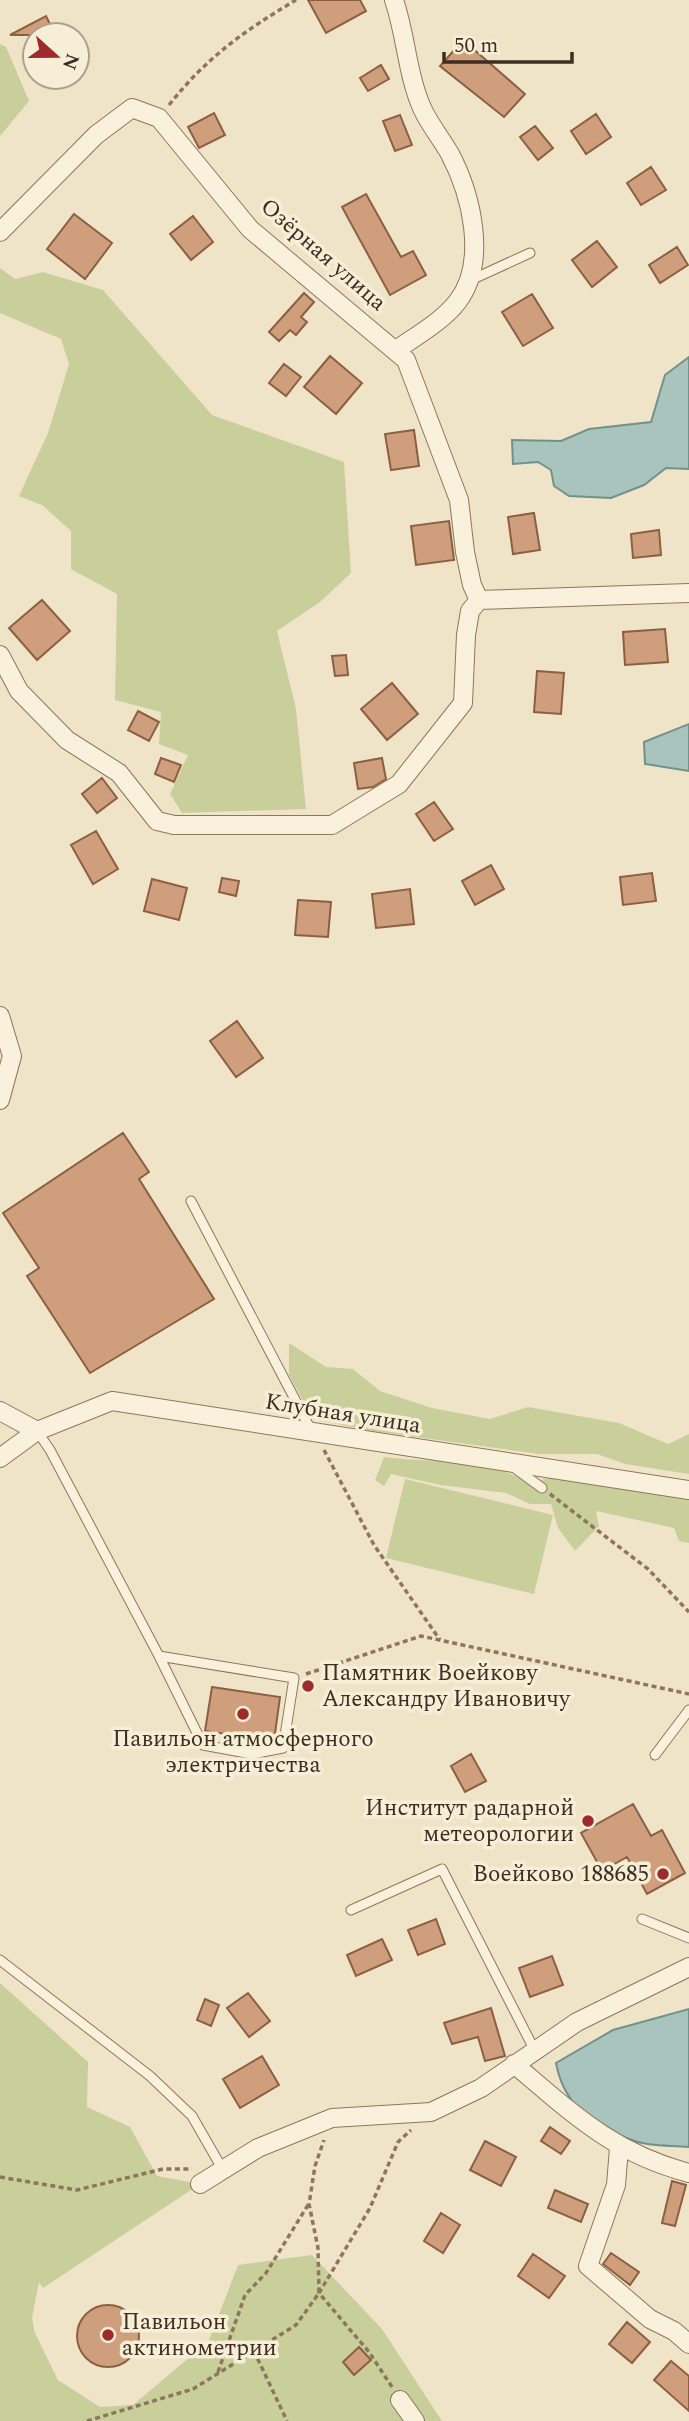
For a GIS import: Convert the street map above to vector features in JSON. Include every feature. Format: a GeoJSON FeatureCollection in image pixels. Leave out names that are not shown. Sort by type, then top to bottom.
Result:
{"type":"FeatureCollection","features":[{"type":"Feature","properties":{"kind":"street"},"geometry":{"type":"LineString","coordinates":[[394,0],[404,30],[412,78],[422,108],[450,155],[469,200],[473,247],[471,281],[457,303],[396,350]]}},
{"type":"Feature","properties":{"kind":"street"},"geometry":{"type":"LineString","coordinates":[[0,232],[96,135],[132,108],[159,118]]}},
{"type":"Feature","properties":{"kind":"street","name":"Озёрная улица"},"geometry":{"type":"LineString","coordinates":[[159,118],[250,229],[406,360],[455,489],[472,585],[479,600]]}},
{"type":"Feature","properties":{"kind":"street"},"geometry":{"type":"LineString","coordinates":[[0,655],[19,691],[67,740],[119,773],[157,821],[174,825],[332,825],[399,784],[463,703],[466,635],[471,611],[479,600],[689,593]]}},
{"type":"Feature","properties":{"kind":"street"},"geometry":{"type":"LineString","coordinates":[[0,1016],[12,1056],[0,1100]]}},
{"type":"Feature","properties":{"kind":"street","name":"Клубная улица"},"geometry":{"type":"LineString","coordinates":[[0,1458],[37,1431],[112,1401],[511,1465],[689,1490]]}},
{"type":"Feature","properties":{"kind":"street"},"geometry":{"type":"LineString","coordinates":[[0,1411],[37,1431]]}},
{"type":"Feature","properties":{"kind":"street"},"geometry":{"type":"LineString","coordinates":[[200,2184],[258,2148],[332,2118],[430,2112],[481,2088],[578,2022],[689,1967]]}},
{"type":"Feature","properties":{"kind":"street"},"geometry":{"type":"LineString","coordinates":[[514,2064],[592,2130],[620,2148],[689,2173]]}},
{"type":"Feature","properties":{"kind":"street"},"geometry":{"type":"LineString","coordinates":[[620,2148],[616,2185],[588,2266],[650,2319],[674,2331],[689,2344]]}},
{"type":"Feature","properties":{"kind":"street"},"geometry":{"type":"LineString","coordinates":[[400,2400],[415,2421]]}},
{"type":"Feature","properties":{"kind":"lane"},"geometry":{"type":"LineString","coordinates":[[471,281],[530,253]]}},
{"type":"Feature","properties":{"kind":"lane"},"geometry":{"type":"LineString","coordinates":[[191,1201],[313,1434]]}},
{"type":"Feature","properties":{"kind":"lane"},"geometry":{"type":"LineString","coordinates":[[37,1431],[50,1450],[159,1656],[203,1745],[252,1754],[284,1748],[294,1678],[159,1656]]}},
{"type":"Feature","properties":{"kind":"lane"},"geometry":{"type":"LineString","coordinates":[[511,1465],[541,1488]]}},
{"type":"Feature","properties":{"kind":"lane"},"geometry":{"type":"LineString","coordinates":[[655,1755],[689,1710]]}},
{"type":"Feature","properties":{"kind":"lane"},"geometry":{"type":"LineString","coordinates":[[351,1910],[442,1869],[535,2051]]}},
{"type":"Feature","properties":{"kind":"lane"},"geometry":{"type":"LineString","coordinates":[[642,1919],[689,1938]]}},
{"type":"Feature","properties":{"kind":"lane"},"geometry":{"type":"LineString","coordinates":[[0,1960],[167,2092],[192,2116],[223,2170]]}},
{"type":"Feature","properties":{"kind":"path"},"geometry":{"type":"LineString","coordinates":[[159,118],[189,80],[238,35],[296,0]]}},
{"type":"Feature","properties":{"kind":"path"},"geometry":{"type":"LineString","coordinates":[[313,1434],[330,1459],[374,1545],[439,1640]]}},
{"type":"Feature","properties":{"kind":"path"},"geometry":{"type":"LineString","coordinates":[[541,1488],[648,1569],[689,1612]]}},
{"type":"Feature","properties":{"kind":"path"},"geometry":{"type":"LineString","coordinates":[[294,1678],[421,1636],[689,1695]]}},
{"type":"Feature","properties":{"kind":"path"},"geometry":{"type":"LineString","coordinates":[[87,2421],[193,2389],[296,2325],[319,2293],[370,2208],[398,2142],[430,2112]]}},
{"type":"Feature","properties":{"kind":"path"},"geometry":{"type":"LineString","coordinates":[[332,2118],[315,2166],[309,2204],[318,2248],[319,2293],[369,2351],[400,2400]]}},
{"type":"Feature","properties":{"kind":"path"},"geometry":{"type":"LineString","coordinates":[[0,2177],[77,2190],[163,2169],[223,2170]]}},
{"type":"Feature","properties":{"kind":"path"},"geometry":{"type":"LineString","coordinates":[[217,2374],[246,2295],[266,2273],[309,2204]]}},
{"type":"Feature","properties":{"kind":"path"},"geometry":{"type":"LineString","coordinates":[[254,2351],[287,2421]]}},
{"type":"Feature","properties":{"kind":"green space"},"geometry":{"type":"Polygon","coordinates":[[[0,44],[6,47],[21,82],[21,91],[25,91],[29,101],[0,136],[0,44]]]}},
{"type":"Feature","properties":{"kind":"green space"},"geometry":{"type":"Polygon","coordinates":[[[0,268],[15,279],[43,272],[103,290],[212,415],[344,462],[351,573],[320,602],[277,631],[296,709],[306,809],[182,813],[170,794],[188,755],[159,744],[161,712],[115,700],[117,594],[71,569],[71,531],[42,505],[19,496],[48,433],[69,364],[61,339],[0,313],[0,268]]]}},
{"type":"Feature","properties":{"kind":"green space"},"geometry":{"type":"Polygon","coordinates":[[[289,1343],[326,1367],[353,1369],[380,1391],[432,1408],[490,1419],[528,1407],[619,1423],[668,1444],[689,1434],[689,1474],[625,1464],[597,1454],[538,1454],[366,1430],[313,1419],[289,1375],[289,1343]]]}},
{"type":"Feature","properties":{"kind":"green space"},"geometry":{"type":"Polygon","coordinates":[[[384,1457],[478,1465],[513,1475],[528,1483],[553,1477],[689,1497],[689,1543],[679,1541],[674,1528],[596,1511],[599,1526],[575,1551],[558,1528],[551,1504],[530,1504],[506,1493],[440,1485],[391,1474],[384,1486],[375,1480],[384,1457]]]}},
{"type":"Feature","properties":{"kind":"green space"},"geometry":{"type":"Polygon","coordinates":[[[405,1479],[553,1515],[534,1594],[386,1558],[405,1479]]]}},
{"type":"Feature","properties":{"kind":"green space"},"geometry":{"type":"Polygon","coordinates":[[[0,1983],[88,2062],[87,2107],[130,2127],[157,2176],[200,2184],[43,2288],[39,2282],[32,2318],[35,2333],[58,2380],[100,2407],[133,2405],[185,2361],[206,2348],[238,2265],[312,2255],[382,2329],[442,2421],[0,2421],[0,1983]]]}},
{"type":"Feature","properties":{"kind":"water"},"geometry":{"type":"Polygon","coordinates":[[[689,357],[689,469],[666,468],[644,485],[611,498],[569,496],[554,486],[551,470],[538,462],[513,464],[512,440],[561,441],[589,429],[651,422],[665,375],[689,357]]]}},
{"type":"Feature","properties":{"kind":"water"},"geometry":{"type":"Polygon","coordinates":[[[689,724],[689,771],[645,764],[644,742],[689,724]]]}},
{"type":"Feature","properties":{"kind":"water"},"geometry":{"type":"Polygon","coordinates":[[[689,2009],[689,2147],[648,2144],[620,2136],[594,2122],[574,2103],[566,2092],[556,2063],[613,2030],[689,2009]]]}},
{"type":"Feature","properties":{"kind":"building"},"geometry":{"type":"Polygon","coordinates":[[[308,0],[360,0],[366,11],[326,33],[308,0]]]}},
{"type":"Feature","properties":{"kind":"building"},"geometry":{"type":"Polygon","coordinates":[[[21,29],[21,35],[10,35],[21,29]]]}},
{"type":"Feature","properties":{"kind":"building"},"geometry":{"type":"Polygon","coordinates":[[[463,40],[525,94],[504,117],[440,66],[463,40]]]}},
{"type":"Feature","properties":{"kind":"building"},"geometry":{"type":"Polygon","coordinates":[[[381,65],[389,79],[368,91],[360,78],[381,65]]]}},
{"type":"Feature","properties":{"kind":"building"},"geometry":{"type":"Polygon","coordinates":[[[214,113],[225,135],[199,148],[188,127],[214,113]]]}},
{"type":"Feature","properties":{"kind":"building"},"geometry":{"type":"Polygon","coordinates":[[[596,114],[611,137],[586,154],[571,131],[596,114]]]}},
{"type":"Feature","properties":{"kind":"building"},"geometry":{"type":"Polygon","coordinates":[[[400,115],[412,145],[395,151],[383,121],[400,115]]]}},
{"type":"Feature","properties":{"kind":"building"},"geometry":{"type":"Polygon","coordinates":[[[535,126],[553,148],[538,160],[520,137],[535,126]]]}},
{"type":"Feature","properties":{"kind":"building"},"geometry":{"type":"Polygon","coordinates":[[[651,167],[666,190],[641,205],[627,183],[651,167]]]}},
{"type":"Feature","properties":{"kind":"building"},"geometry":{"type":"Polygon","coordinates":[[[366,194],[401,257],[413,251],[426,275],[390,295],[342,207],[366,194]]]}},
{"type":"Feature","properties":{"kind":"building"},"geometry":{"type":"Polygon","coordinates":[[[74,214],[112,243],[85,279],[47,249],[74,214]]]}},
{"type":"Feature","properties":{"kind":"building"},"geometry":{"type":"Polygon","coordinates":[[[193,216],[213,242],[191,260],[170,234],[193,216]]]}},
{"type":"Feature","properties":{"kind":"building"},"geometry":{"type":"Polygon","coordinates":[[[597,241],[617,267],[592,287],[572,260],[597,241]]]}},
{"type":"Feature","properties":{"kind":"building"},"geometry":{"type":"Polygon","coordinates":[[[677,247],[688,265],[660,283],[649,265],[677,247]]]}},
{"type":"Feature","properties":{"kind":"building"},"geometry":{"type":"Polygon","coordinates":[[[304,293],[314,302],[301,317],[307,322],[296,335],[290,330],[279,341],[269,332],[304,293]]]}},
{"type":"Feature","properties":{"kind":"building"},"geometry":{"type":"Polygon","coordinates":[[[532,294],[553,328],[523,346],[502,312],[532,294]]]}},
{"type":"Feature","properties":{"kind":"building"},"geometry":{"type":"Polygon","coordinates":[[[330,356],[362,383],[336,414],[304,387],[330,356]]]}},
{"type":"Feature","properties":{"kind":"building"},"geometry":{"type":"Polygon","coordinates":[[[284,364],[301,377],[286,396],[269,383],[284,364]]]}},
{"type":"Feature","properties":{"kind":"building"},"geometry":{"type":"Polygon","coordinates":[[[414,430],[419,466],[391,470],[385,434],[414,430]]]}},
{"type":"Feature","properties":{"kind":"building"},"geometry":{"type":"Polygon","coordinates":[[[534,513],[540,550],[513,554],[508,517],[534,513]]]}},
{"type":"Feature","properties":{"kind":"building"},"geometry":{"type":"Polygon","coordinates":[[[449,521],[454,560],[416,565],[411,526],[449,521]]]}},
{"type":"Feature","properties":{"kind":"building"},"geometry":{"type":"Polygon","coordinates":[[[659,530],[661,555],[633,558],[631,534],[659,530]]]}},
{"type":"Feature","properties":{"kind":"building"},"geometry":{"type":"Polygon","coordinates":[[[42,600],[70,631],[37,660],[9,628],[42,600]]]}},
{"type":"Feature","properties":{"kind":"building"},"geometry":{"type":"Polygon","coordinates":[[[665,629],[668,662],[625,665],[623,632],[665,629]]]}},
{"type":"Feature","properties":{"kind":"building"},"geometry":{"type":"Polygon","coordinates":[[[346,655],[348,675],[335,676],[332,656],[346,655]]]}},
{"type":"Feature","properties":{"kind":"building"},"geometry":{"type":"Polygon","coordinates":[[[537,671],[564,673],[561,714],[534,712],[537,671]]]}},
{"type":"Feature","properties":{"kind":"building"},"geometry":{"type":"Polygon","coordinates":[[[392,683],[418,714],[387,740],[361,709],[392,683]]]}},
{"type":"Feature","properties":{"kind":"building"},"geometry":{"type":"Polygon","coordinates":[[[138,711],[159,722],[149,741],[128,730],[138,711]]]}},
{"type":"Feature","properties":{"kind":"building"},"geometry":{"type":"Polygon","coordinates":[[[161,758],[181,765],[174,782],[155,774],[161,758]]]}},
{"type":"Feature","properties":{"kind":"building"},"geometry":{"type":"Polygon","coordinates":[[[382,758],[386,779],[373,787],[358,789],[354,763],[382,758]]]}},
{"type":"Feature","properties":{"kind":"building"},"geometry":{"type":"Polygon","coordinates":[[[102,778],[117,798],[97,813],[82,794],[102,778]]]}},
{"type":"Feature","properties":{"kind":"building"},"geometry":{"type":"Polygon","coordinates":[[[434,802],[453,829],[434,841],[416,814],[434,802]]]}},
{"type":"Feature","properties":{"kind":"building"},"geometry":{"type":"Polygon","coordinates":[[[96,831],[118,869],[93,884],[71,845],[96,831]]]}},
{"type":"Feature","properties":{"kind":"building"},"geometry":{"type":"Polygon","coordinates":[[[491,865],[504,889],[475,905],[462,881],[491,865]]]}},
{"type":"Feature","properties":{"kind":"building"},"geometry":{"type":"Polygon","coordinates":[[[652,873],[656,901],[623,905],[620,877],[652,873]]]}},
{"type":"Feature","properties":{"kind":"building"},"geometry":{"type":"Polygon","coordinates":[[[222,878],[239,881],[236,896],[219,892],[222,878]]]}},
{"type":"Feature","properties":{"kind":"building"},"geometry":{"type":"Polygon","coordinates":[[[152,879],[187,888],[179,920],[144,911],[152,879]]]}},
{"type":"Feature","properties":{"kind":"building"},"geometry":{"type":"Polygon","coordinates":[[[410,889],[414,924],[376,928],[372,894],[410,889]]]}},
{"type":"Feature","properties":{"kind":"building"},"geometry":{"type":"Polygon","coordinates":[[[298,900],[331,902],[328,937],[295,935],[298,900]]]}},
{"type":"Feature","properties":{"kind":"building"},"geometry":{"type":"Polygon","coordinates":[[[237,1021],[263,1058],[236,1077],[210,1041],[237,1021]]]}},
{"type":"Feature","properties":{"kind":"building"},"geometry":{"type":"Polygon","coordinates":[[[123,1133],[149,1172],[139,1179],[214,1299],[90,1373],[27,1276],[39,1268],[3,1213],[123,1133]]]}},
{"type":"Feature","properties":{"kind":"building","name":"Павильон атмосферного электричества"},"geometry":{"type":"Polygon","coordinates":[[[212,1687],[280,1697],[274,1741],[205,1731],[212,1687]]]}},
{"type":"Feature","properties":{"kind":"building"},"geometry":{"type":"Polygon","coordinates":[[[471,1754],[486,1781],[465,1792],[451,1766],[471,1754]]]}},
{"type":"Feature","properties":{"kind":"building"},"geometry":{"type":"Polygon","coordinates":[[[633,1804],[651,1836],[662,1830],[685,1873],[647,1894],[627,1857],[602,1871],[581,1833],[633,1804]]]}},
{"type":"Feature","properties":{"kind":"building"},"geometry":{"type":"Polygon","coordinates":[[[436,1919],[445,1944],[418,1955],[408,1930],[436,1919]]]}},
{"type":"Feature","properties":{"kind":"building"},"geometry":{"type":"Polygon","coordinates":[[[382,1939],[392,1960],[356,1976],[347,1955],[382,1939]]]}},
{"type":"Feature","properties":{"kind":"building"},"geometry":{"type":"Polygon","coordinates":[[[552,1956],[563,1985],[530,1997],[519,1968],[552,1956]]]}},
{"type":"Feature","properties":{"kind":"building"},"geometry":{"type":"Polygon","coordinates":[[[248,1993],[270,2021],[249,2037],[227,2008],[248,1993]]]}},
{"type":"Feature","properties":{"kind":"building"},"geometry":{"type":"Polygon","coordinates":[[[205,1999],[219,2005],[211,2026],[197,2020],[205,1999]]]}},
{"type":"Feature","properties":{"kind":"building"},"geometry":{"type":"Polygon","coordinates":[[[491,2008],[505,2056],[485,2061],[478,2037],[452,2044],[444,2023],[491,2008]]]}},
{"type":"Feature","properties":{"kind":"building"},"geometry":{"type":"Polygon","coordinates":[[[262,2056],[279,2085],[240,2108],[223,2079],[262,2056]]]}},
{"type":"Feature","properties":{"kind":"building"},"geometry":{"type":"Polygon","coordinates":[[[550,2127],[570,2141],[561,2154],[541,2141],[550,2127]]]}},
{"type":"Feature","properties":{"kind":"building"},"geometry":{"type":"Polygon","coordinates":[[[485,2141],[516,2157],[501,2186],[470,2170],[485,2141]]]}},
{"type":"Feature","properties":{"kind":"building"},"geometry":{"type":"Polygon","coordinates":[[[672,2181],[686,2185],[675,2226],[662,2223],[672,2181]]]}},
{"type":"Feature","properties":{"kind":"building"},"geometry":{"type":"Polygon","coordinates":[[[555,2190],[588,2204],[581,2222],[548,2208],[555,2190]]]}},
{"type":"Feature","properties":{"kind":"building"},"geometry":{"type":"Polygon","coordinates":[[[441,2213],[460,2225],[443,2253],[424,2241],[441,2213]]]}},
{"type":"Feature","properties":{"kind":"building"},"geometry":{"type":"Polygon","coordinates":[[[611,2253],[639,2272],[630,2285],[603,2264],[611,2253]]]}},
{"type":"Feature","properties":{"kind":"building"},"geometry":{"type":"Polygon","coordinates":[[[533,2254],[565,2276],[549,2298],[518,2276],[533,2254]]]}},
{"type":"Feature","properties":{"kind":"building","name":"Павильон актинометрии"},"geometry":{"type":"Polygon","coordinates":[[[102,2305],[114,2305],[130,2314],[137,2324],[137,2348],[130,2358],[114,2367],[102,2367],[91,2362],[82,2353],[77,2342],[77,2330],[82,2319],[91,2310],[102,2305]]]}},
{"type":"Feature","properties":{"kind":"building"},"geometry":{"type":"Polygon","coordinates":[[[627,2322],[650,2342],[632,2363],[609,2344],[627,2322]]]}},
{"type":"Feature","properties":{"kind":"building"},"geometry":{"type":"Polygon","coordinates":[[[359,2347],[371,2360],[354,2375],[343,2362],[359,2347]]]}},
{"type":"Feature","properties":{"kind":"building"},"geometry":{"type":"Polygon","coordinates":[[[671,2361],[689,2376],[689,2411],[654,2380],[671,2361]]]}},
{"type":"Feature","properties":{"kind":"place","name":"Памятник Воейкову Александру Ивановичу"},"geometry":{"type":"Point","coordinates":[308,1686]}},
{"type":"Feature","properties":{"kind":"place","name":"Павильон атмосферного электричества"},"geometry":{"type":"Point","coordinates":[243,1714]}},
{"type":"Feature","properties":{"kind":"place","name":"Институт радарной метеорологии"},"geometry":{"type":"Point","coordinates":[588,1821]}},
{"type":"Feature","properties":{"kind":"place","name":"Воейково 188685"},"geometry":{"type":"Point","coordinates":[663,1874]}},
{"type":"Feature","properties":{"kind":"place","name":"Павильон актинометрии"},"geometry":{"type":"Point","coordinates":[108,2335]}}]}
